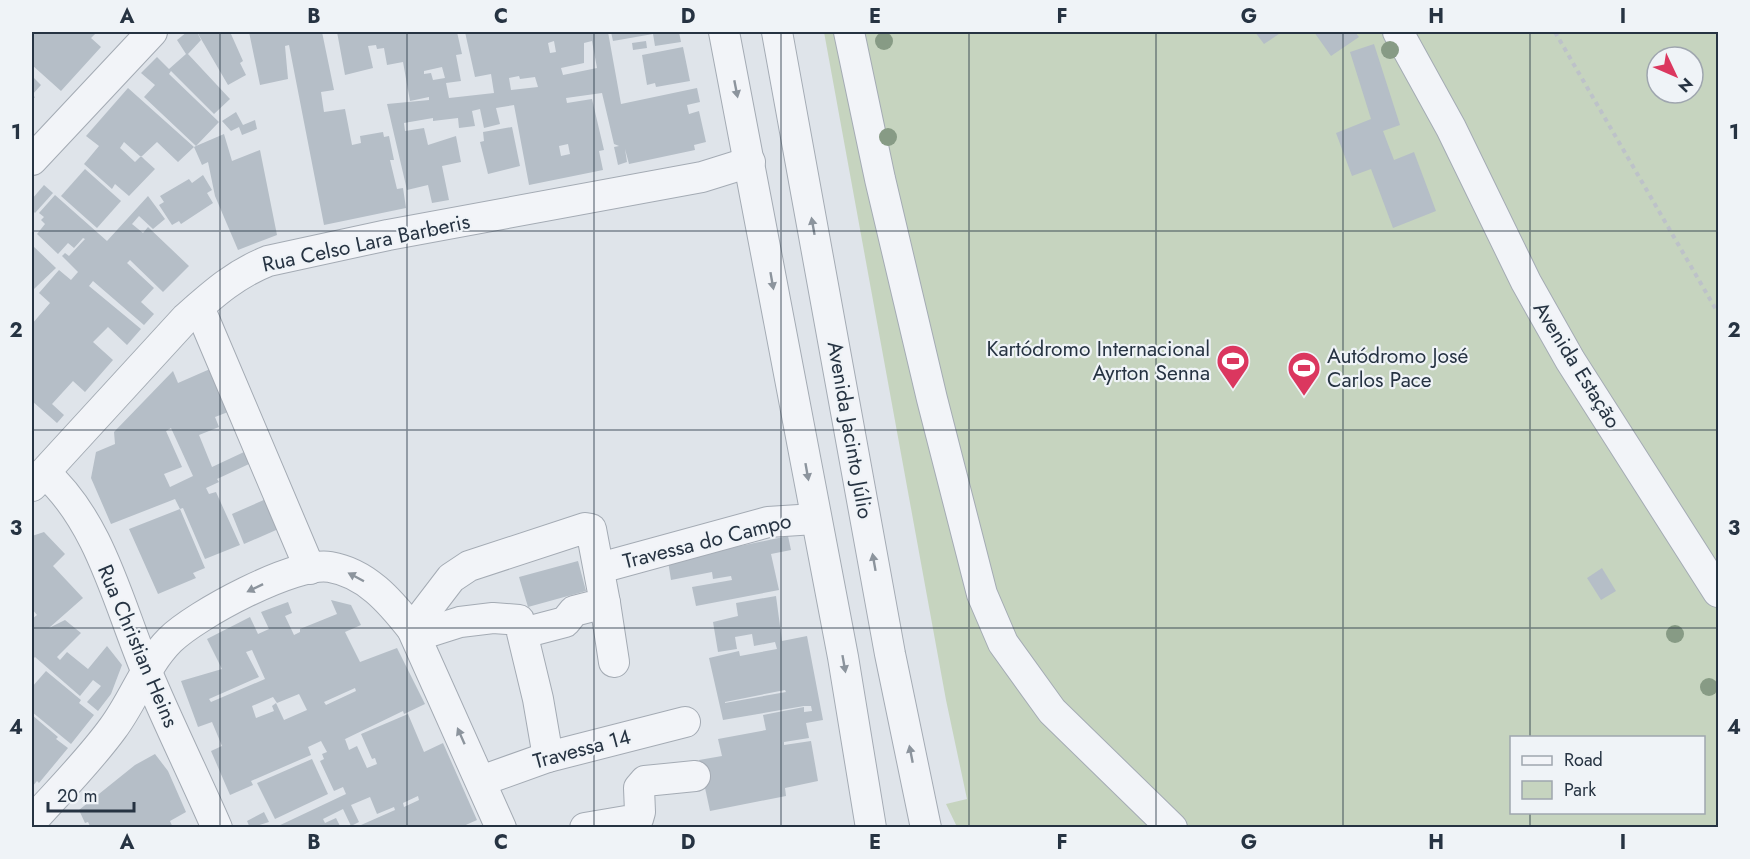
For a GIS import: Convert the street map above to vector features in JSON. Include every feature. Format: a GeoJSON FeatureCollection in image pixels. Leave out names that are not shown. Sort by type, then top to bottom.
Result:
{"type":"FeatureCollection","features":[{"type":"Feature","properties":{"kind":"street"},"geometry":{"type":"LineString","coordinates":[[32,160],[152,32]]}},
{"type":"Feature","properties":{"kind":"street"},"geometry":{"type":"LineString","coordinates":[[724,32],[843,657],[871,828]]}},
{"type":"Feature","properties":{"kind":"street","name":"Avenida Jacinto Júlio"},"geometry":{"type":"LineString","coordinates":[[777,32],[890,654],[926,828]]}},
{"type":"Feature","properties":{"kind":"street"},"geometry":{"type":"LineString","coordinates":[[849,32],[880,179],[932,399],[982,594],[1003,643],[1052,711],[1172,828]]}},
{"type":"Feature","properties":{"kind":"street","name":"Avenida Estação"},"geometry":{"type":"LineString","coordinates":[[1398,32],[1451,128],[1526,282],[1570,360],[1719,592]]}},
{"type":"Feature","properties":{"kind":"street","name":"Rua Celso Lara Barberis"},"geometry":{"type":"LineString","coordinates":[[38,480],[199,307],[228,282],[267,261],[388,235],[702,177],[750,162]]}},
{"type":"Feature","properties":{"kind":"street"},"geometry":{"type":"LineString","coordinates":[[199,307],[310,569]]}},
{"type":"Feature","properties":{"kind":"street","name":"Rua Christian Heins"},"geometry":{"type":"LineString","coordinates":[[38,480],[64,490],[88,529],[147,671],[217,828]]}},
{"type":"Feature","properties":{"kind":"street","name":"Travessa do Campo"},"geometry":{"type":"LineString","coordinates":[[600,568],[768,522],[815,519]]}},
{"type":"Feature","properties":{"kind":"street"},"geometry":{"type":"LineString","coordinates":[[414,633],[451,578],[469,566],[588,528],[592,531],[600,568],[614,662]]}},
{"type":"Feature","properties":{"kind":"street"},"geometry":{"type":"LineString","coordinates":[[32,821],[114,728],[147,671],[170,639],[192,622],[273,580],[310,569],[328,567],[348,572],[368,583],[392,603],[414,633],[501,828]]}},
{"type":"Feature","properties":{"kind":"street"},"geometry":{"type":"LineString","coordinates":[[523,633],[558,636],[574,610],[605,603]]}},
{"type":"Feature","properties":{"kind":"street"},"geometry":{"type":"LineString","coordinates":[[414,633],[460,622],[493,618],[503,621],[519,620],[548,757]]}},
{"type":"Feature","properties":{"kind":"street","name":"Travessa 14"},"geometry":{"type":"LineString","coordinates":[[481,781],[548,757],[685,722]]}},
{"type":"Feature","properties":{"kind":"street"},"geometry":{"type":"LineString","coordinates":[[585,828],[638,819],[639,788],[645,781],[695,776]]}},
{"type":"Feature","properties":{"kind":"path"},"geometry":{"type":"LineString","coordinates":[[1555,32],[1719,313]]}},
{"type":"Feature","properties":{"kind":"green space","name":"Autódromo José Carlos Pace"},"geometry":{"type":"Polygon","coordinates":[[[824,32],[1718,32],[1718,827],[957,827],[946,804],[967,799],[946,700],[824,32]]]}},
{"type":"Feature","properties":{"kind":"building"},"geometry":{"type":"Polygon","coordinates":[[[32,32],[97,32],[91,38],[101,47],[61,91],[32,65],[34,62],[32,32]]]}},
{"type":"Feature","properties":{"kind":"building"},"geometry":{"type":"Polygon","coordinates":[[[187,32],[197,32],[201,40],[188,54],[230,99],[214,114],[171,71],[169,74],[219,122],[196,146],[144,97],[155,85],[141,73],[157,57],[169,69],[186,54],[177,40],[187,32]]]}},
{"type":"Feature","properties":{"kind":"building"},"geometry":{"type":"Polygon","coordinates":[[[197,32],[237,32],[231,34],[243,61],[240,63],[246,75],[228,85],[197,32]]]}},
{"type":"Feature","properties":{"kind":"building"},"geometry":{"type":"Polygon","coordinates":[[[249,32],[322,32],[334,90],[321,92],[324,112],[345,109],[352,145],[361,143],[360,136],[383,132],[384,137],[389,136],[394,160],[390,160],[397,189],[403,188],[406,208],[324,225],[289,45],[285,46],[288,79],[260,85],[249,32]]]}},
{"type":"Feature","properties":{"kind":"building"},"geometry":{"type":"Polygon","coordinates":[[[337,32],[457,32],[462,54],[456,55],[461,81],[446,83],[449,98],[494,93],[491,74],[475,77],[465,32],[608,32],[621,104],[697,88],[700,102],[687,105],[689,114],[699,111],[706,142],[694,145],[695,150],[629,164],[625,149],[627,162],[618,165],[614,147],[619,146],[614,144],[602,93],[566,98],[567,103],[592,99],[604,150],[599,151],[603,170],[529,185],[514,105],[496,108],[500,124],[484,128],[480,109],[472,111],[475,126],[459,128],[458,118],[433,121],[433,118],[404,123],[405,131],[424,128],[428,145],[456,136],[461,162],[442,166],[449,200],[432,203],[428,185],[407,190],[387,104],[429,100],[429,97],[410,101],[403,62],[387,65],[384,48],[377,49],[376,45],[368,46],[373,68],[345,75],[337,32]],[[554,41],[548,43],[550,53],[556,52],[554,41]],[[592,41],[584,43],[584,63],[561,68],[563,75],[597,68],[592,41]],[[442,67],[424,71],[424,74],[431,73],[433,80],[445,78],[442,67]],[[535,77],[509,78],[511,90],[538,87],[535,77]],[[568,144],[559,146],[561,156],[570,154],[568,144]]]}},
{"type":"Feature","properties":{"kind":"building"},"geometry":{"type":"Polygon","coordinates":[[[611,32],[679,32],[681,42],[655,46],[653,34],[613,41],[611,32]]]}},
{"type":"Feature","properties":{"kind":"building"},"geometry":{"type":"Polygon","coordinates":[[[1255,32],[1282,32],[1264,44],[1255,32]]]}},
{"type":"Feature","properties":{"kind":"building"},"geometry":{"type":"Polygon","coordinates":[[[1314,32],[1355,32],[1359,37],[1331,56],[1314,32]]]}},
{"type":"Feature","properties":{"kind":"building"},"geometry":{"type":"Polygon","coordinates":[[[646,41],[647,48],[633,50],[632,43],[646,41]]]}},
{"type":"Feature","properties":{"kind":"building"},"geometry":{"type":"Polygon","coordinates":[[[1374,44],[1400,125],[1383,131],[1394,160],[1414,152],[1436,211],[1393,228],[1371,169],[1352,176],[1336,133],[1371,119],[1350,52],[1374,44]]]}},
{"type":"Feature","properties":{"kind":"building"},"geometry":{"type":"Polygon","coordinates":[[[683,47],[690,81],[656,87],[655,83],[647,85],[642,55],[683,47]]]}},
{"type":"Feature","properties":{"kind":"building"},"geometry":{"type":"Polygon","coordinates":[[[32,76],[41,85],[32,95],[32,76]]]}},
{"type":"Feature","properties":{"kind":"building"},"geometry":{"type":"Polygon","coordinates":[[[128,88],[194,147],[178,162],[157,142],[142,157],[155,169],[129,196],[115,184],[112,189],[84,164],[99,146],[86,136],[128,88]],[[124,142],[120,148],[135,162],[140,157],[124,142]]]}},
{"type":"Feature","properties":{"kind":"building"},"geometry":{"type":"Polygon","coordinates":[[[236,112],[243,125],[255,120],[257,129],[242,135],[239,127],[231,131],[222,121],[236,112]]]}},
{"type":"Feature","properties":{"kind":"building"},"geometry":{"type":"Polygon","coordinates":[[[512,127],[520,166],[488,174],[480,142],[484,141],[483,132],[512,127]]]}},
{"type":"Feature","properties":{"kind":"building"},"geometry":{"type":"Polygon","coordinates":[[[224,134],[232,161],[260,150],[277,235],[238,250],[215,196],[208,162],[202,165],[194,147],[224,134]]]}},
{"type":"Feature","properties":{"kind":"building"},"geometry":{"type":"Polygon","coordinates":[[[85,169],[121,201],[97,228],[61,196],[85,169]]]}},
{"type":"Feature","properties":{"kind":"building"},"geometry":{"type":"Polygon","coordinates":[[[203,175],[212,190],[207,193],[213,203],[181,224],[179,221],[172,225],[159,205],[164,202],[160,196],[189,179],[192,183],[203,175]]]}},
{"type":"Feature","properties":{"kind":"building"},"geometry":{"type":"Polygon","coordinates":[[[44,185],[53,193],[35,213],[32,210],[32,199],[44,185]]]}},
{"type":"Feature","properties":{"kind":"building"},"geometry":{"type":"Polygon","coordinates":[[[55,195],[107,241],[148,196],[165,219],[153,229],[139,216],[132,224],[143,233],[148,227],[189,266],[163,292],[130,260],[127,263],[154,288],[141,302],[154,314],[144,325],[93,281],[89,286],[141,329],[127,345],[108,327],[93,342],[113,360],[85,392],[73,381],[52,404],[64,415],[57,423],[32,401],[34,395],[32,392],[32,324],[50,303],[39,293],[59,270],[71,280],[78,272],[62,256],[65,253],[69,256],[85,239],[83,238],[74,248],[68,243],[58,254],[37,234],[45,224],[41,220],[44,217],[39,213],[55,195]]]}},
{"type":"Feature","properties":{"kind":"building"},"geometry":{"type":"Polygon","coordinates":[[[32,245],[56,268],[34,289],[32,286],[32,245]]]}},
{"type":"Feature","properties":{"kind":"building"},"geometry":{"type":"Polygon","coordinates":[[[210,369],[228,412],[215,417],[219,427],[199,435],[212,467],[244,452],[249,464],[217,479],[219,482],[206,488],[209,494],[216,492],[240,545],[205,559],[183,508],[180,509],[175,499],[111,524],[91,478],[96,452],[115,444],[114,432],[173,371],[178,383],[210,369]],[[171,428],[166,431],[182,467],[164,474],[170,487],[193,476],[171,428]]]}},
{"type":"Feature","properties":{"kind":"building"},"geometry":{"type":"Polygon","coordinates":[[[266,499],[283,527],[244,544],[232,514],[266,499]]]}},
{"type":"Feature","properties":{"kind":"building"},"geometry":{"type":"Polygon","coordinates":[[[180,509],[205,568],[193,573],[196,578],[158,594],[129,529],[180,509]]]}},
{"type":"Feature","properties":{"kind":"building"},"geometry":{"type":"Polygon","coordinates":[[[44,532],[65,554],[53,566],[83,598],[49,628],[65,620],[81,633],[57,657],[60,660],[67,652],[88,669],[107,646],[122,665],[111,694],[98,711],[87,702],[101,686],[93,680],[80,696],[35,657],[32,660],[32,619],[37,615],[32,609],[32,536],[44,532]]]}},
{"type":"Feature","properties":{"kind":"building"},"geometry":{"type":"Polygon","coordinates":[[[788,536],[791,550],[771,554],[779,590],[696,606],[692,587],[732,580],[731,576],[713,579],[712,572],[671,580],[668,561],[788,536]]]}},
{"type":"Feature","properties":{"kind":"building"},"geometry":{"type":"Polygon","coordinates":[[[578,561],[586,591],[528,607],[519,577],[578,561]]]}},
{"type":"Feature","properties":{"kind":"building"},"geometry":{"type":"Polygon","coordinates":[[[1602,568],[1616,591],[1601,600],[1587,578],[1602,568]]]}},
{"type":"Feature","properties":{"kind":"building"},"geometry":{"type":"Polygon","coordinates":[[[776,596],[782,641],[807,636],[823,720],[806,723],[809,738],[784,742],[784,745],[811,741],[818,781],[785,788],[786,796],[710,811],[699,760],[722,756],[718,739],[766,730],[763,715],[804,707],[804,712],[812,711],[811,706],[804,706],[723,720],[709,658],[739,651],[740,656],[777,649],[775,642],[754,646],[752,634],[735,637],[737,649],[718,652],[713,622],[738,616],[736,603],[776,596]],[[785,690],[725,703],[786,692],[785,690]]]}},
{"type":"Feature","properties":{"kind":"building"},"geometry":{"type":"Polygon","coordinates":[[[331,600],[351,605],[361,625],[345,632],[360,662],[397,648],[425,704],[404,714],[403,711],[345,739],[349,750],[357,746],[367,768],[377,764],[375,758],[372,759],[361,734],[408,714],[424,752],[443,743],[477,820],[459,828],[362,828],[361,825],[395,810],[394,807],[377,814],[370,797],[351,805],[359,822],[351,826],[343,809],[323,819],[325,823],[336,818],[341,828],[274,828],[346,794],[343,787],[334,791],[320,761],[324,759],[322,754],[327,752],[321,741],[308,747],[311,755],[251,781],[253,785],[230,795],[211,751],[222,746],[212,722],[198,727],[181,681],[222,669],[207,639],[250,617],[258,634],[269,629],[261,612],[288,602],[292,613],[285,616],[294,635],[300,632],[300,629],[337,614],[331,600]],[[252,650],[246,652],[259,677],[209,699],[211,702],[265,679],[252,650]],[[355,688],[324,702],[326,705],[356,691],[355,688]],[[299,694],[277,703],[273,697],[252,706],[256,718],[274,711],[272,706],[276,703],[284,720],[307,710],[299,694]],[[418,796],[403,803],[404,807],[419,800],[418,796]]]}},
{"type":"Feature","properties":{"kind":"building"},"geometry":{"type":"Polygon","coordinates":[[[46,671],[81,700],[79,703],[94,715],[71,744],[32,712],[32,687],[46,671]]]}},
{"type":"Feature","properties":{"kind":"building"},"geometry":{"type":"Polygon","coordinates":[[[32,715],[68,748],[39,783],[37,781],[32,787],[32,715]]]}},
{"type":"Feature","properties":{"kind":"building"},"geometry":{"type":"Polygon","coordinates":[[[155,754],[168,771],[186,812],[170,821],[173,828],[91,828],[88,822],[85,823],[79,810],[135,765],[155,754]]]}},
{"type":"Feature","properties":{"kind":"building"},"geometry":{"type":"Polygon","coordinates":[[[312,759],[328,794],[275,819],[257,783],[312,759]]]}},
{"type":"Feature","properties":{"kind":"building"},"geometry":{"type":"Polygon","coordinates":[[[264,812],[269,822],[250,828],[247,821],[264,812]]]}},
{"type":"Feature","properties":{"kind":"place","name":"Kartódromo Internacional Ayrton Senna"},"geometry":{"type":"Point","coordinates":[1233,390]}},
{"type":"Feature","properties":{"kind":"place","name":"Autódromo José Carlos Pace"},"geometry":{"type":"Point","coordinates":[1304,397]}}]}
